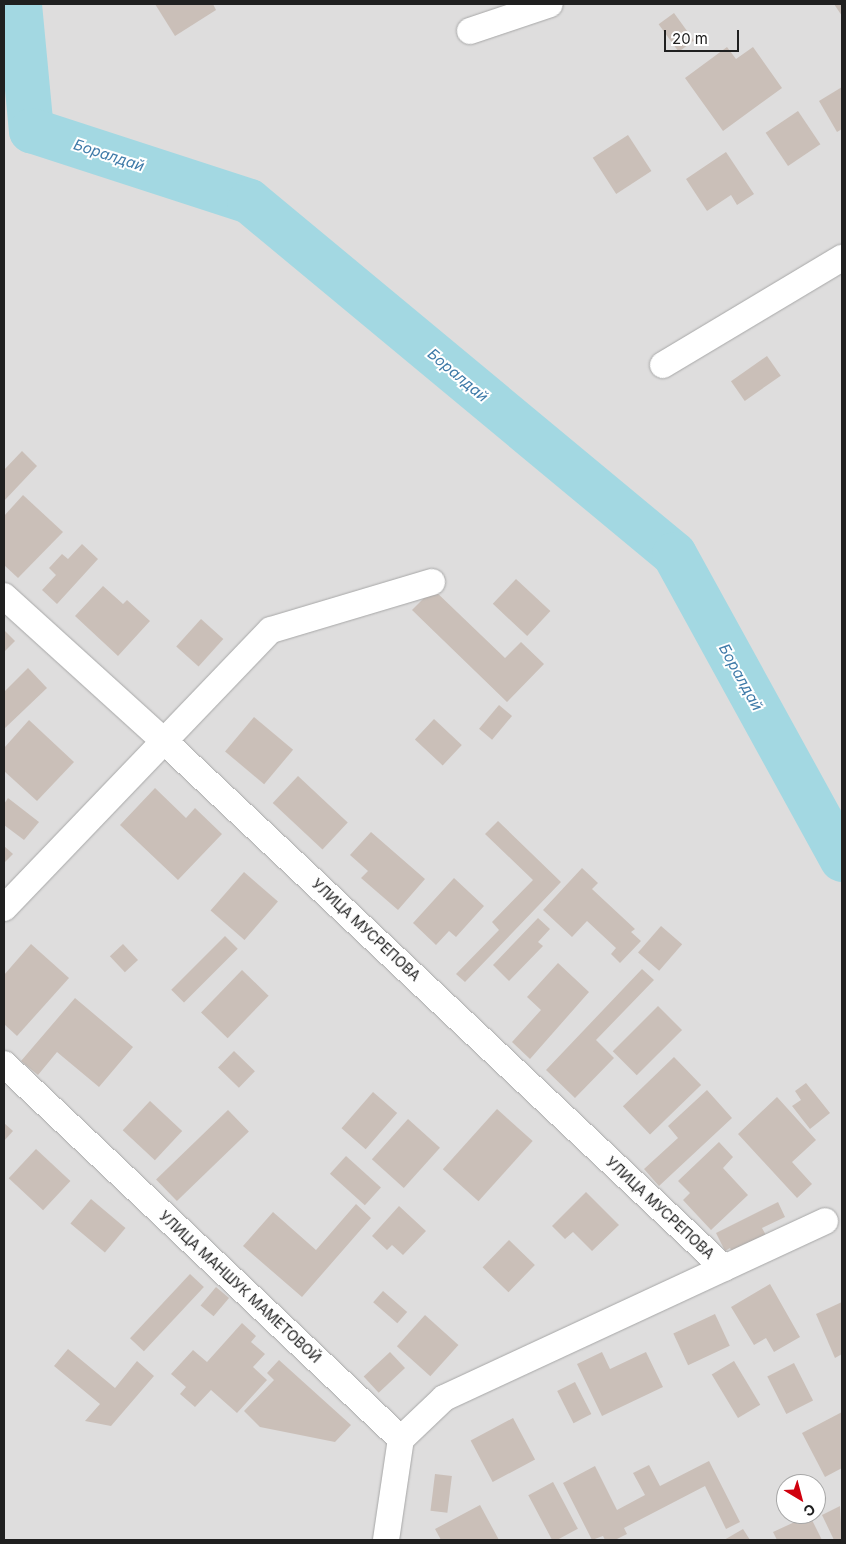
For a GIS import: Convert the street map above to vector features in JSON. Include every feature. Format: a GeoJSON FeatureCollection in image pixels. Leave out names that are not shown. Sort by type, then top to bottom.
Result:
{"type":"FeatureCollection","features":[{"type":"Feature","properties":{"kind":"street"},"geometry":{"type":"LineString","coordinates":[[470,31],[550,4]]}},
{"type":"Feature","properties":{"kind":"street"},"geometry":{"type":"LineString","coordinates":[[663,365],[842,258]]}},
{"type":"Feature","properties":{"kind":"street"},"geometry":{"type":"LineString","coordinates":[[4,908],[271,630],[432,582]]}},
{"type":"Feature","properties":{"kind":"street","name":"УЛИЦА МУСРЕПОВА"},"geometry":{"type":"LineString","coordinates":[[4,596],[164,741],[724,1268]]}},
{"type":"Feature","properties":{"kind":"street","name":"УЛИЦА МАНШУК МАМЕТОВОЙ"},"geometry":{"type":"LineString","coordinates":[[4,1064],[401,1439]]}},
{"type":"Feature","properties":{"kind":"street"},"geometry":{"type":"LineString","coordinates":[[386,1540],[401,1439],[444,1398],[825,1221]]}},
{"type":"Feature","properties":{"kind":"shaded area"},"geometry":{"type":"Polygon","coordinates":[[[4,4],[842,4],[842,1540],[4,1540],[4,4]]]}},
{"type":"Feature","properties":{"kind":"building"},"geometry":{"type":"Polygon","coordinates":[[[155,4],[213,4],[216,10],[175,36],[155,4]]]}},
{"type":"Feature","properties":{"kind":"building"},"geometry":{"type":"Polygon","coordinates":[[[834,4],[842,4],[842,16],[834,4]]]}},
{"type":"Feature","properties":{"kind":"building"},"geometry":{"type":"Polygon","coordinates":[[[674,13],[694,41],[679,52],[659,24],[674,13]]]}},
{"type":"Feature","properties":{"kind":"building"},"geometry":{"type":"Polygon","coordinates":[[[727,47],[736,59],[753,47],[782,88],[723,131],[685,78],[727,47]]]}},
{"type":"Feature","properties":{"kind":"building"},"geometry":{"type":"Polygon","coordinates":[[[842,87],[842,129],[837,132],[819,101],[842,87]]]}},
{"type":"Feature","properties":{"kind":"building"},"geometry":{"type":"Polygon","coordinates":[[[798,111],[820,144],[788,166],[766,133],[798,111]]]}},
{"type":"Feature","properties":{"kind":"building"},"geometry":{"type":"Polygon","coordinates":[[[628,135],[651,171],[616,194],[593,158],[628,135]]]}},
{"type":"Feature","properties":{"kind":"building"},"geometry":{"type":"Polygon","coordinates":[[[726,152],[754,194],[737,205],[731,195],[707,211],[686,179],[726,152]]]}},
{"type":"Feature","properties":{"kind":"building"},"geometry":{"type":"Polygon","coordinates":[[[767,356],[781,376],[745,401],[731,381],[767,356]]]}},
{"type":"Feature","properties":{"kind":"building"},"geometry":{"type":"Polygon","coordinates":[[[22,451],[37,466],[4,501],[4,470],[22,451]]]}},
{"type":"Feature","properties":{"kind":"building"},"geometry":{"type":"Polygon","coordinates":[[[23,495],[63,532],[18,578],[4,565],[4,516],[23,495]]]}},
{"type":"Feature","properties":{"kind":"building"},"geometry":{"type":"Polygon","coordinates":[[[82,544],[98,559],[57,604],[42,590],[56,575],[49,568],[62,554],[68,559],[82,544]]]}},
{"type":"Feature","properties":{"kind":"building"},"geometry":{"type":"Polygon","coordinates":[[[516,579],[550,611],[527,636],[493,604],[516,579]]]}},
{"type":"Feature","properties":{"kind":"building"},"geometry":{"type":"Polygon","coordinates":[[[103,586],[123,604],[127,600],[150,621],[118,656],[75,616],[103,586]]]}},
{"type":"Feature","properties":{"kind":"building"},"geometry":{"type":"Polygon","coordinates":[[[433,589],[505,658],[521,642],[544,664],[507,702],[412,610],[433,589]]]}},
{"type":"Feature","properties":{"kind":"building"},"geometry":{"type":"Polygon","coordinates":[[[201,619],[223,639],[199,667],[176,646],[201,619]]]}},
{"type":"Feature","properties":{"kind":"building"},"geometry":{"type":"Polygon","coordinates":[[[4,630],[15,641],[4,652],[4,630]]]}},
{"type":"Feature","properties":{"kind":"building"},"geometry":{"type":"Polygon","coordinates":[[[28,668],[47,688],[4,729],[4,692],[28,668]]]}},
{"type":"Feature","properties":{"kind":"building"},"geometry":{"type":"Polygon","coordinates":[[[499,705],[512,716],[492,740],[479,729],[499,705]]]}},
{"type":"Feature","properties":{"kind":"building"},"geometry":{"type":"Polygon","coordinates":[[[254,717],[293,750],[264,784],[225,751],[254,717]]]}},
{"type":"Feature","properties":{"kind":"building"},"geometry":{"type":"Polygon","coordinates":[[[434,719],[462,745],[443,765],[415,739],[434,719]]]}},
{"type":"Feature","properties":{"kind":"building"},"geometry":{"type":"Polygon","coordinates":[[[29,720],[74,762],[37,801],[4,771],[4,748],[29,720]]]}},
{"type":"Feature","properties":{"kind":"building"},"geometry":{"type":"Polygon","coordinates":[[[298,776],[348,822],[322,849],[273,803],[298,776]]]}},
{"type":"Feature","properties":{"kind":"building"},"geometry":{"type":"Polygon","coordinates":[[[155,788],[186,818],[195,808],[222,834],[178,880],[120,825],[155,788]]]}},
{"type":"Feature","properties":{"kind":"building"},"geometry":{"type":"Polygon","coordinates":[[[8,798],[39,822],[24,840],[4,825],[4,804],[8,798]]]}},
{"type":"Feature","properties":{"kind":"building"},"geometry":{"type":"Polygon","coordinates":[[[498,821],[561,882],[465,982],[456,974],[499,930],[492,922],[533,880],[485,834],[498,821]]]}},
{"type":"Feature","properties":{"kind":"building"},"geometry":{"type":"Polygon","coordinates":[[[371,832],[425,879],[398,910],[361,878],[368,871],[350,855],[371,832]]]}},
{"type":"Feature","properties":{"kind":"building"},"geometry":{"type":"Polygon","coordinates":[[[4,846],[13,854],[4,863],[4,846]]]}},
{"type":"Feature","properties":{"kind":"building"},"geometry":{"type":"Polygon","coordinates":[[[582,868],[598,883],[592,889],[635,929],[631,932],[641,941],[620,963],[611,954],[616,948],[587,921],[572,937],[543,910],[582,868]]]}},
{"type":"Feature","properties":{"kind":"building"},"geometry":{"type":"Polygon","coordinates":[[[244,872],[278,902],[245,940],[211,910],[244,872]]]}},
{"type":"Feature","properties":{"kind":"building"},"geometry":{"type":"Polygon","coordinates":[[[454,878],[484,906],[456,937],[449,931],[436,945],[413,923],[454,878]]]}},
{"type":"Feature","properties":{"kind":"building"},"geometry":{"type":"Polygon","coordinates":[[[538,918],[550,929],[538,942],[543,946],[509,981],[493,965],[538,918]]]}},
{"type":"Feature","properties":{"kind":"building"},"geometry":{"type":"Polygon","coordinates":[[[661,926],[682,944],[659,971],[638,952],[661,926]]]}},
{"type":"Feature","properties":{"kind":"building"},"geometry":{"type":"Polygon","coordinates":[[[225,936],[238,949],[184,1002],[171,990],[225,936]]]}},
{"type":"Feature","properties":{"kind":"building"},"geometry":{"type":"Polygon","coordinates":[[[31,944],[69,978],[17,1036],[4,1024],[4,975],[31,944]]]}},
{"type":"Feature","properties":{"kind":"building"},"geometry":{"type":"Polygon","coordinates":[[[123,944],[138,960],[125,972],[110,956],[123,944]]]}},
{"type":"Feature","properties":{"kind":"building"},"geometry":{"type":"Polygon","coordinates":[[[558,963],[589,992],[530,1059],[512,1042],[541,1010],[527,997],[558,963]]]}},
{"type":"Feature","properties":{"kind":"building"},"geometry":{"type":"Polygon","coordinates":[[[642,969],[654,980],[596,1040],[614,1058],[575,1098],[546,1070],[642,969]]]}},
{"type":"Feature","properties":{"kind":"building"},"geometry":{"type":"Polygon","coordinates":[[[242,970],[269,996],[228,1038],[201,1012],[242,970]]]}},
{"type":"Feature","properties":{"kind":"building"},"geometry":{"type":"Polygon","coordinates":[[[75,998],[133,1047],[99,1087],[57,1052],[38,1075],[21,1061],[75,998]]]}},
{"type":"Feature","properties":{"kind":"building"},"geometry":{"type":"Polygon","coordinates":[[[658,1006],[682,1030],[637,1075],[613,1051],[658,1006]]]}},
{"type":"Feature","properties":{"kind":"building"},"geometry":{"type":"Polygon","coordinates":[[[234,1051],[255,1071],[239,1088],[218,1068],[234,1051]]]}},
{"type":"Feature","properties":{"kind":"building"},"geometry":{"type":"Polygon","coordinates":[[[674,1057],[701,1085],[650,1134],[623,1106],[674,1057]]]}},
{"type":"Feature","properties":{"kind":"building"},"geometry":{"type":"Polygon","coordinates":[[[806,1083],[830,1113],[810,1129],[792,1106],[801,1100],[795,1091],[806,1083]]]}},
{"type":"Feature","properties":{"kind":"building"},"geometry":{"type":"Polygon","coordinates":[[[707,1090],[732,1118],[659,1186],[644,1169],[678,1138],[668,1126],[707,1090]]]}},
{"type":"Feature","properties":{"kind":"building"},"geometry":{"type":"Polygon","coordinates":[[[373,1092],[397,1113],[366,1149],[342,1128],[373,1092]]]}},
{"type":"Feature","properties":{"kind":"building"},"geometry":{"type":"Polygon","coordinates":[[[777,1097],[816,1140],[792,1162],[812,1184],[797,1198],[738,1134],[777,1097]]]}},
{"type":"Feature","properties":{"kind":"building"},"geometry":{"type":"Polygon","coordinates":[[[150,1101],[182,1131],[155,1160],[123,1130],[150,1101]]]}},
{"type":"Feature","properties":{"kind":"building"},"geometry":{"type":"Polygon","coordinates":[[[497,1109],[533,1141],[478,1201],[443,1169],[497,1109]]]}},
{"type":"Feature","properties":{"kind":"building"},"geometry":{"type":"Polygon","coordinates":[[[228,1110],[249,1132],[177,1201],[156,1179],[228,1110]]]}},
{"type":"Feature","properties":{"kind":"building"},"geometry":{"type":"Polygon","coordinates":[[[408,1119],[440,1148],[404,1188],[372,1159],[408,1119]]]}},
{"type":"Feature","properties":{"kind":"building"},"geometry":{"type":"Polygon","coordinates":[[[4,1123],[13,1131],[4,1141],[4,1123]]]}},
{"type":"Feature","properties":{"kind":"building"},"geometry":{"type":"Polygon","coordinates":[[[719,1142],[733,1157],[723,1168],[748,1195],[711,1230],[683,1200],[690,1193],[678,1181],[719,1142]]]}},
{"type":"Feature","properties":{"kind":"building"},"geometry":{"type":"Polygon","coordinates":[[[36,1149],[70,1181],[43,1210],[9,1178],[36,1149]]]}},
{"type":"Feature","properties":{"kind":"building"},"geometry":{"type":"Polygon","coordinates":[[[346,1156],[381,1187],[365,1205],[330,1174],[346,1156]]]}},
{"type":"Feature","properties":{"kind":"building"},"geometry":{"type":"Polygon","coordinates":[[[586,1192],[619,1225],[592,1251],[573,1232],[565,1239],[552,1226],[586,1192]]]}},
{"type":"Feature","properties":{"kind":"building"},"geometry":{"type":"Polygon","coordinates":[[[91,1199],[125,1228],[105,1252],[70,1224],[91,1199]]]}},
{"type":"Feature","properties":{"kind":"building"},"geometry":{"type":"Polygon","coordinates":[[[778,1202],[785,1217],[762,1228],[768,1239],[734,1256],[730,1248],[725,1251],[716,1233],[778,1202]]]}},
{"type":"Feature","properties":{"kind":"building"},"geometry":{"type":"Polygon","coordinates":[[[356,1204],[371,1218],[302,1297],[243,1246],[273,1212],[316,1250],[356,1204]]]}},
{"type":"Feature","properties":{"kind":"building"},"geometry":{"type":"Polygon","coordinates":[[[399,1206],[426,1231],[403,1255],[392,1245],[387,1250],[372,1236],[399,1206]]]}},
{"type":"Feature","properties":{"kind":"building"},"geometry":{"type":"Polygon","coordinates":[[[509,1240],[535,1265],[508,1292],[483,1267],[509,1240]]]}},
{"type":"Feature","properties":{"kind":"building"},"geometry":{"type":"Polygon","coordinates":[[[190,1274],[204,1287],[144,1351],[130,1338],[190,1274]]]}},
{"type":"Feature","properties":{"kind":"building"},"geometry":{"type":"Polygon","coordinates":[[[770,1284],[800,1337],[774,1352],[766,1338],[754,1345],[731,1307],[770,1284]]]}},
{"type":"Feature","properties":{"kind":"building"},"geometry":{"type":"Polygon","coordinates":[[[216,1287],[229,1298],[214,1316],[201,1305],[216,1287]]]}},
{"type":"Feature","properties":{"kind":"building"},"geometry":{"type":"Polygon","coordinates":[[[383,1291],[407,1312],[397,1323],[373,1302],[383,1291]]]}},
{"type":"Feature","properties":{"kind":"building"},"geometry":{"type":"Polygon","coordinates":[[[842,1302],[842,1354],[835,1358],[816,1314],[842,1302]]]}},
{"type":"Feature","properties":{"kind":"building"},"geometry":{"type":"Polygon","coordinates":[[[715,1314],[730,1346],[688,1365],[673,1333],[715,1314]]]}},
{"type":"Feature","properties":{"kind":"building"},"geometry":{"type":"Polygon","coordinates":[[[425,1315],[458,1345],[430,1376],[397,1346],[425,1315]]]}},
{"type":"Feature","properties":{"kind":"building"},"geometry":{"type":"Polygon","coordinates":[[[242,1323],[256,1336],[251,1342],[265,1354],[253,1367],[267,1380],[237,1413],[211,1390],[195,1407],[180,1394],[186,1387],[171,1374],[193,1350],[207,1362],[242,1323]]]}},
{"type":"Feature","properties":{"kind":"building"},"geometry":{"type":"Polygon","coordinates":[[[68,1349],[115,1388],[137,1361],[154,1376],[111,1426],[85,1421],[100,1404],[54,1366],[68,1349]]]}},
{"type":"Feature","properties":{"kind":"building"},"geometry":{"type":"Polygon","coordinates":[[[390,1352],[405,1368],[379,1393],[364,1377],[390,1352]]]}},
{"type":"Feature","properties":{"kind":"building"},"geometry":{"type":"Polygon","coordinates":[[[602,1352],[610,1369],[646,1352],[663,1387],[602,1416],[577,1364],[602,1352]]]}},
{"type":"Feature","properties":{"kind":"building"},"geometry":{"type":"Polygon","coordinates":[[[279,1360],[351,1425],[335,1442],[260,1427],[244,1411],[274,1380],[267,1373],[279,1360]]]}},
{"type":"Feature","properties":{"kind":"building"},"geometry":{"type":"Polygon","coordinates":[[[734,1361],[760,1405],[738,1418],[712,1374],[734,1361]]]}},
{"type":"Feature","properties":{"kind":"building"},"geometry":{"type":"Polygon","coordinates":[[[794,1363],[813,1400],[786,1414],[767,1377],[794,1363]]]}},
{"type":"Feature","properties":{"kind":"building"},"geometry":{"type":"Polygon","coordinates":[[[575,1382],[591,1414],[574,1423],[557,1391],[575,1382]]]}},
{"type":"Feature","properties":{"kind":"building"},"geometry":{"type":"Polygon","coordinates":[[[842,1412],[842,1468],[826,1476],[802,1433],[842,1412]]]}},
{"type":"Feature","properties":{"kind":"building"},"geometry":{"type":"Polygon","coordinates":[[[513,1418],[535,1459],[493,1482],[471,1441],[513,1418]]]}},
{"type":"Feature","properties":{"kind":"building"},"geometry":{"type":"Polygon","coordinates":[[[709,1461],[740,1522],[726,1529],[705,1486],[624,1528],[627,1534],[615,1540],[605,1540],[603,1536],[592,1540],[563,1483],[595,1466],[617,1510],[645,1495],[633,1473],[649,1465],[660,1486],[709,1461]]]}},
{"type":"Feature","properties":{"kind":"building"},"geometry":{"type":"Polygon","coordinates":[[[435,1474],[452,1476],[447,1513],[430,1511],[435,1474]]]}},
{"type":"Feature","properties":{"kind":"building"},"geometry":{"type":"Polygon","coordinates":[[[553,1482],[578,1529],[557,1540],[552,1540],[528,1495],[553,1482]]]}},
{"type":"Feature","properties":{"kind":"building"},"geometry":{"type":"Polygon","coordinates":[[[480,1505],[499,1540],[441,1540],[435,1529],[480,1505]]]}},
{"type":"Feature","properties":{"kind":"building"},"geometry":{"type":"Polygon","coordinates":[[[840,1506],[842,1540],[834,1540],[826,1523],[826,1513],[840,1506]]]}},
{"type":"Feature","properties":{"kind":"building"},"geometry":{"type":"Polygon","coordinates":[[[790,1524],[814,1524],[822,1540],[777,1540],[773,1532],[790,1524]]]}},
{"type":"Feature","properties":{"kind":"building"},"geometry":{"type":"Polygon","coordinates":[[[743,1529],[750,1540],[724,1540],[743,1529]]]}},
{"type":"Feature","properties":{"kind":"waterway","name":"Боралдай"},"geometry":{"type":"LineString","coordinates":[[19,4],[31,130],[249,201],[674,554],[842,859]]}}]}
